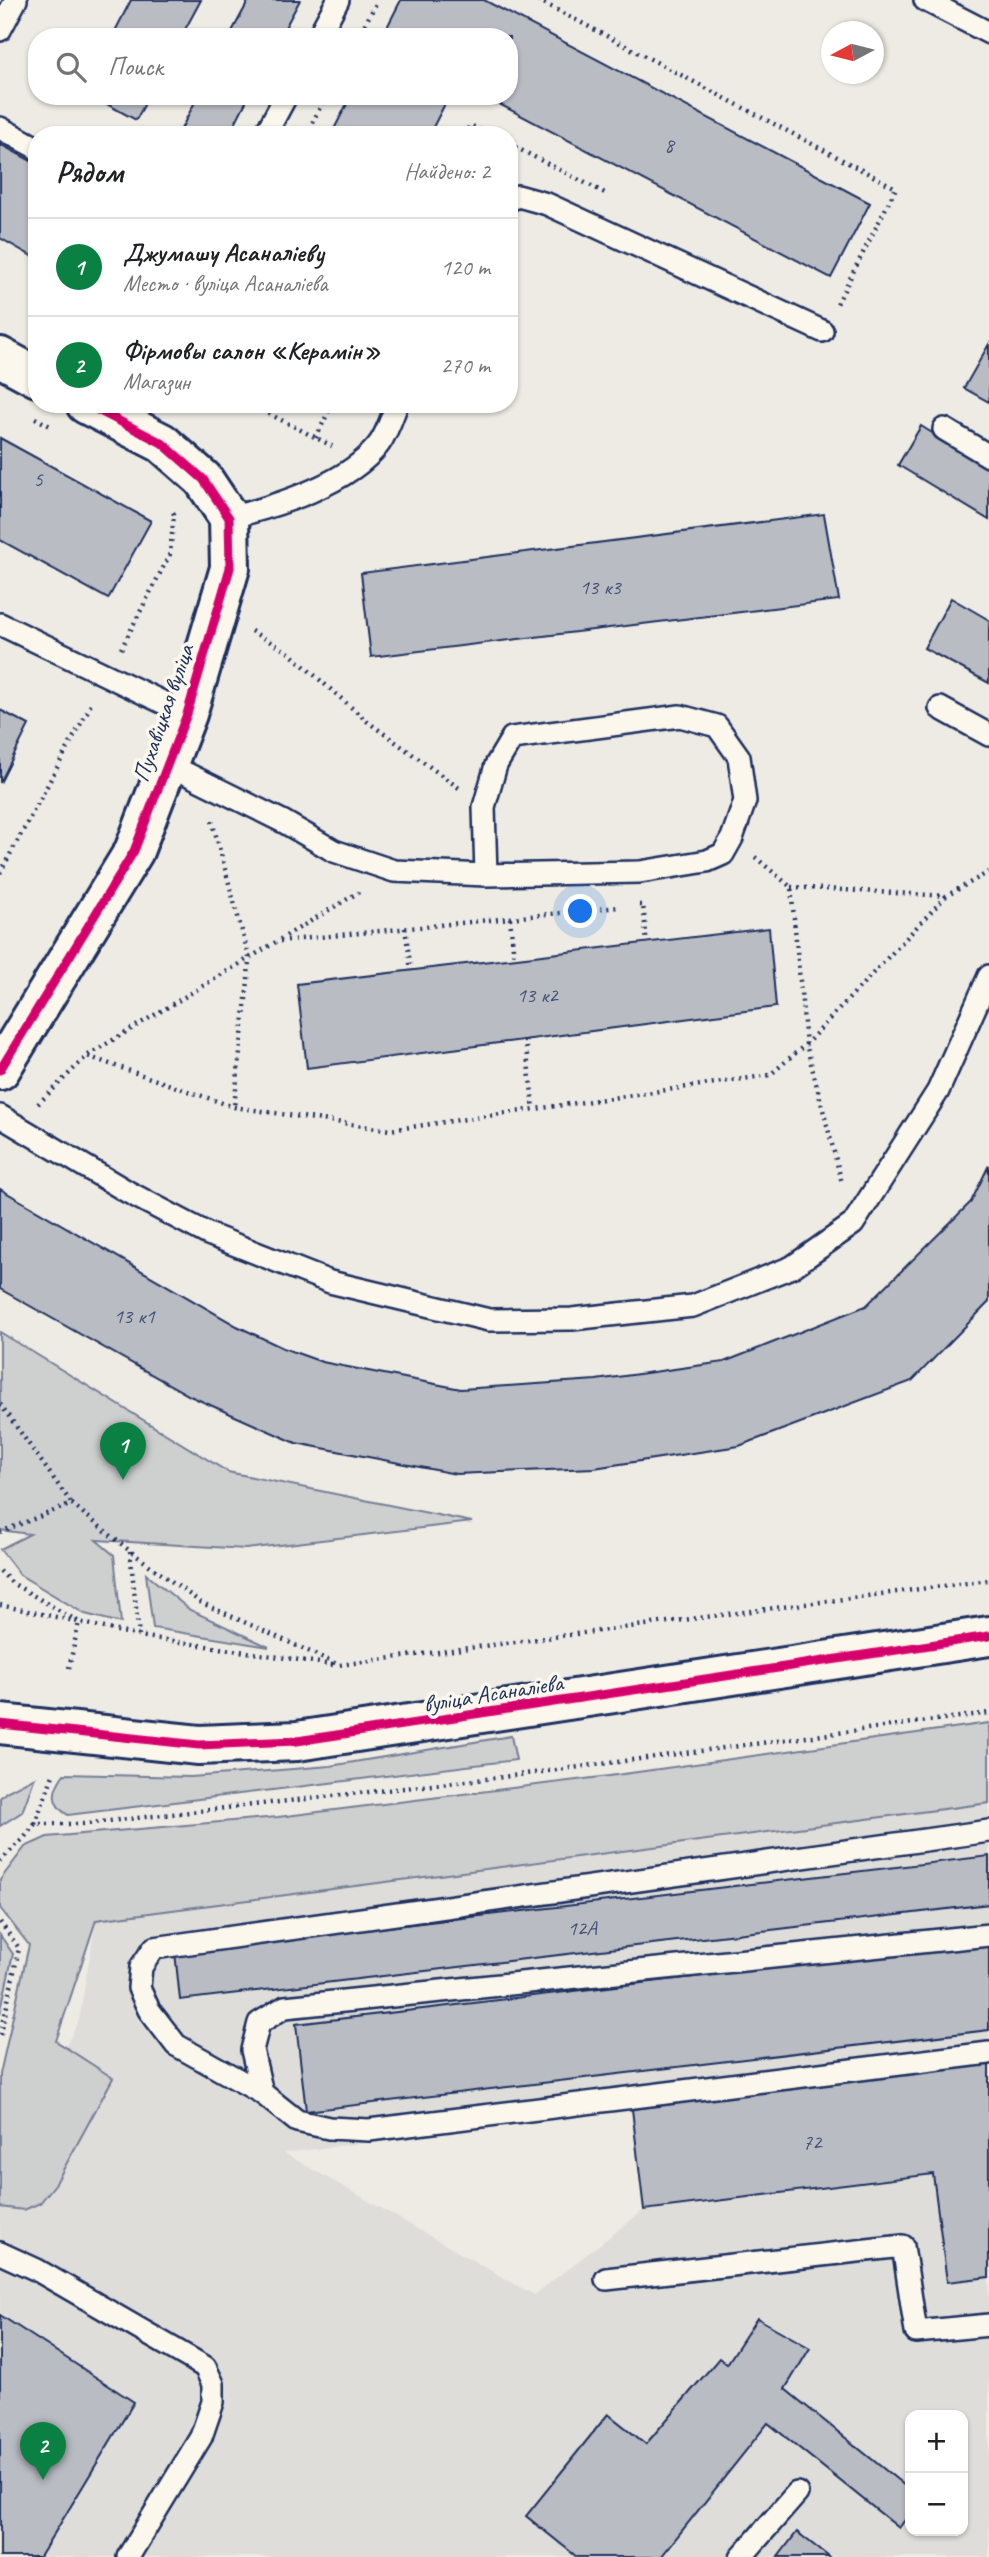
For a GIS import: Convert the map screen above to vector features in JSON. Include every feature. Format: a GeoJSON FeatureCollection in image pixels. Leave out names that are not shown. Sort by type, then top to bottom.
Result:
{"type":"FeatureCollection","features":[{"type":"Feature","properties":{"kind":"street"},"geometry":{"type":"LineString","coordinates":[[0,357],[28,372]]}},
{"type":"Feature","properties":{"kind":"street"},"geometry":{"type":"LineString","coordinates":[[126,414],[203,479],[229,518]]}},
{"type":"Feature","properties":{"kind":"street","name":"Пухавіцкая вуліца"},"geometry":{"type":"LineString","coordinates":[[0,1070],[184,772],[187,714],[230,568],[229,518]]}},
{"type":"Feature","properties":{"kind":"street","name":"вуліца Асаналіева"},"geometry":{"type":"LineString","coordinates":[[0,1724],[199,1745],[296,1741],[989,1636]]}},
{"type":"Feature","properties":{"kind":"lane"},"geometry":{"type":"LineString","coordinates":[[0,30],[16,0]]}},
{"type":"Feature","properties":{"kind":"lane"},"geometry":{"type":"LineString","coordinates":[[323,28],[338,0]]}},
{"type":"Feature","properties":{"kind":"lane"},"geometry":{"type":"LineString","coordinates":[[938,3],[989,33]]}},
{"type":"Feature","properties":{"kind":"lane"},"geometry":{"type":"LineString","coordinates":[[270,126],[281,105]]}},
{"type":"Feature","properties":{"kind":"lane"},"geometry":{"type":"LineString","coordinates":[[0,128],[28,143]]}},
{"type":"Feature","properties":{"kind":"lane"},"geometry":{"type":"LineString","coordinates":[[518,196],[547,205],[822,331]]}},
{"type":"Feature","properties":{"kind":"lane"},"geometry":{"type":"LineString","coordinates":[[229,518],[263,509],[345,475],[379,444],[393,413]]}},
{"type":"Feature","properties":{"kind":"lane"},"geometry":{"type":"LineString","coordinates":[[944,429],[989,456]]}},
{"type":"Feature","properties":{"kind":"lane"},"geometry":{"type":"LineString","coordinates":[[0,624],[187,714]]}},
{"type":"Feature","properties":{"kind":"lane"},"geometry":{"type":"LineString","coordinates":[[940,708],[989,735]]}},
{"type":"Feature","properties":{"kind":"lane"},"geometry":{"type":"LineString","coordinates":[[184,772],[284,822],[334,851],[394,871],[486,875],[640,872],[707,861],[723,853],[732,838],[745,801],[739,757],[717,726],[680,716],[512,738],[496,765],[484,807],[486,875]]}},
{"type":"Feature","properties":{"kind":"lane"},"geometry":{"type":"LineString","coordinates":[[8,1121],[128,1192],[208,1234],[330,1282],[489,1320],[572,1319],[693,1306],[792,1267],[853,1224],[938,1091],[989,976]]}},
{"type":"Feature","properties":{"kind":"lane"},"geometry":{"type":"LineString","coordinates":[[989,1831],[153,1948],[141,1966],[139,1987],[149,2010],[176,2045],[262,2093],[297,2121],[329,2128],[369,2130],[989,2053]]}},
{"type":"Feature","properties":{"kind":"lane"},"geometry":{"type":"LineString","coordinates":[[262,2093],[252,2050],[259,2023],[285,2007],[989,1935]]}},
{"type":"Feature","properties":{"kind":"lane"},"geometry":{"type":"LineString","coordinates":[[606,2279],[903,2246],[916,2332],[989,2325]]}},
{"type":"Feature","properties":{"kind":"lane"},"geometry":{"type":"LineString","coordinates":[[0,2253],[37,2270],[205,2367],[213,2384],[214,2402],[201,2437],[128,2557]]}},
{"type":"Feature","properties":{"kind":"lane"},"geometry":{"type":"LineString","coordinates":[[741,2557],[797,2493]]}},
{"type":"Feature","properties":{"kind":"path"},"geometry":{"type":"LineString","coordinates":[[538,0],[896,188],[822,331]]}},
{"type":"Feature","properties":{"kind":"path"},"geometry":{"type":"LineString","coordinates":[[311,126],[321,105]]}},
{"type":"Feature","properties":{"kind":"path"},"geometry":{"type":"LineString","coordinates":[[24,413],[60,432]]}},
{"type":"Feature","properties":{"kind":"path"},"geometry":{"type":"LineString","coordinates":[[267,413],[360,461]]}},
{"type":"Feature","properties":{"kind":"path"},"geometry":{"type":"LineString","coordinates":[[316,438],[328,413]]}},
{"type":"Feature","properties":{"kind":"path"},"geometry":{"type":"LineString","coordinates":[[0,873],[170,554],[174,514],[168,503]]}},
{"type":"Feature","properties":{"kind":"path"},"geometry":{"type":"LineString","coordinates":[[217,612],[288,652],[368,722],[484,807]]}},
{"type":"Feature","properties":{"kind":"path"},"geometry":{"type":"LineString","coordinates":[[184,772],[249,957],[234,1107]]}},
{"type":"Feature","properties":{"kind":"path"},"geometry":{"type":"LineString","coordinates":[[732,838],[791,887],[946,897]]}},
{"type":"Feature","properties":{"kind":"path"},"geometry":{"type":"LineString","coordinates":[[8,1121],[87,1056],[394,871]]}},
{"type":"Feature","properties":{"kind":"path"},"geometry":{"type":"LineString","coordinates":[[87,1056],[234,1107],[390,1130],[770,1075],[806,1044],[946,897],[989,872]]}},
{"type":"Feature","properties":{"kind":"path"},"geometry":{"type":"LineString","coordinates":[[791,887],[806,1044],[853,1224]]}},
{"type":"Feature","properties":{"kind":"path"},"geometry":{"type":"LineString","coordinates":[[280,941],[643,905],[647,942]]}},
{"type":"Feature","properties":{"kind":"path"},"geometry":{"type":"LineString","coordinates":[[510,918],[514,958]]}},
{"type":"Feature","properties":{"kind":"path"},"geometry":{"type":"LineString","coordinates":[[405,928],[411,970]]}},
{"type":"Feature","properties":{"kind":"path"},"geometry":{"type":"LineString","coordinates":[[525,1040],[534,1109]]}},
{"type":"Feature","properties":{"kind":"path"},"geometry":{"type":"LineString","coordinates":[[0,1404],[72,1504],[130,1551],[200,1602],[339,1665]]}},
{"type":"Feature","properties":{"kind":"path"},"geometry":{"type":"LineString","coordinates":[[0,1532],[72,1504]]}},
{"type":"Feature","properties":{"kind":"path"},"geometry":{"type":"LineString","coordinates":[[130,1551],[139,1636]]}},
{"type":"Feature","properties":{"kind":"path"},"geometry":{"type":"LineString","coordinates":[[0,1570],[12,1583],[79,1622]]}},
{"type":"Feature","properties":{"kind":"path"},"geometry":{"type":"LineString","coordinates":[[0,1605],[139,1636],[339,1665],[989,1580]]}},
{"type":"Feature","properties":{"kind":"path"},"geometry":{"type":"LineString","coordinates":[[69,1668],[79,1622]]}},
{"type":"Feature","properties":{"kind":"path"},"geometry":{"type":"LineString","coordinates":[[35,1824],[83,1824],[503,1777],[989,1713]]}},
{"type":"Feature","properties":{"kind":"path"},"geometry":{"type":"LineString","coordinates":[[0,1861],[35,1824],[53,1775]]}},
{"type":"Feature","properties":{"kind":"path"},"geometry":{"type":"LineString","coordinates":[[0,1922],[19,1948],[0,2039]]}},
{"type":"Feature","properties":{"kind":"shaded area"},"geometry":{"type":"Polygon","coordinates":[[[0,1332],[228,1472],[472,1522],[246,1549],[96,1540],[114,1555],[121,1623],[85,1614],[20,1575],[0,1549],[30,1534],[0,1530],[0,1332]]]}},
{"type":"Feature","properties":{"kind":"shaded area"},"geometry":{"type":"Polygon","coordinates":[[[146,1574],[190,1610],[269,1647],[153,1628],[146,1574]]]}},
{"type":"Feature","properties":{"kind":"shaded area"},"geometry":{"type":"Polygon","coordinates":[[[989,1723],[989,1803],[96,1920],[56,2041],[113,2078],[56,2183],[40,2203],[24,2210],[0,2207],[0,2074],[29,1945],[0,1908],[0,1880],[25,1847],[47,1837],[278,1817],[609,1776],[989,1723]]]}},
{"type":"Feature","properties":{"kind":"shaded area"},"geometry":{"type":"Polygon","coordinates":[[[511,1736],[516,1760],[68,1815],[58,1806],[55,1796],[64,1774],[191,1777],[330,1766],[511,1736]]]}},
{"type":"Feature","properties":{"kind":"shaded area"},"geometry":{"type":"Polygon","coordinates":[[[35,1777],[22,1812],[0,1826],[0,1798],[35,1777]]]}},
{"type":"Feature","properties":{"kind":"shaded area"},"geometry":{"type":"Polygon","coordinates":[[[989,1803],[989,2557],[0,2557],[0,2178],[79,2020],[96,1920],[989,1803]],[[631,2109],[284,2153],[534,2295],[644,2210],[631,2109]]]}},
{"type":"Feature","properties":{"kind":"shaded area"},"geometry":{"type":"Polygon","coordinates":[[[0,1935],[13,1954],[0,2014],[0,1935]]]}},
{"type":"Feature","properties":{"kind":"building"},"geometry":{"type":"Polygon","coordinates":[[[131,0],[201,0],[186,28],[117,28],[131,0]]]}},
{"type":"Feature","properties":{"kind":"building"},"geometry":{"type":"Polygon","coordinates":[[[249,0],[300,0],[285,28],[234,28],[249,0]]]}},
{"type":"Feature","properties":{"kind":"building"},"geometry":{"type":"Polygon","coordinates":[[[401,0],[484,0],[870,203],[831,278],[501,105],[518,105],[518,28],[387,28],[401,0]]]}},
{"type":"Feature","properties":{"kind":"building"},"geometry":{"type":"Polygon","coordinates":[[[108,105],[144,105],[136,120],[108,105]]]}},
{"type":"Feature","properties":{"kind":"building"},"geometry":{"type":"Polygon","coordinates":[[[193,105],[244,105],[234,126],[183,126],[193,105]]]}},
{"type":"Feature","properties":{"kind":"building"},"geometry":{"type":"Polygon","coordinates":[[[346,105],[444,105],[434,126],[336,126],[346,105]]]}},
{"type":"Feature","properties":{"kind":"building"},"geometry":{"type":"Polygon","coordinates":[[[0,144],[28,159],[28,254],[0,238],[0,144]]]}},
{"type":"Feature","properties":{"kind":"building"},"geometry":{"type":"Polygon","coordinates":[[[989,344],[989,402],[964,388],[989,344]]]}},
{"type":"Feature","properties":{"kind":"building"},"geometry":{"type":"Polygon","coordinates":[[[921,426],[989,468],[989,520],[898,465],[921,426]]]}},
{"type":"Feature","properties":{"kind":"building"},"geometry":{"type":"Polygon","coordinates":[[[0,438],[151,521],[108,599],[0,540],[0,438]]]}},
{"type":"Feature","properties":{"kind":"building"},"geometry":{"type":"Polygon","coordinates":[[[824,514],[839,600],[371,657],[361,573],[824,514]]]}},
{"type":"Feature","properties":{"kind":"building"},"geometry":{"type":"Polygon","coordinates":[[[951,598],[989,620],[989,683],[924,648],[951,598]]]}},
{"type":"Feature","properties":{"kind":"building"},"geometry":{"type":"Polygon","coordinates":[[[0,710],[29,725],[0,783],[0,710]]]}},
{"type":"Feature","properties":{"kind":"building"},"geometry":{"type":"Polygon","coordinates":[[[769,928],[776,1007],[307,1068],[297,984],[769,928]]]}},
{"type":"Feature","properties":{"kind":"building"},"geometry":{"type":"Polygon","coordinates":[[[989,1165],[989,1302],[912,1381],[739,1446],[594,1468],[456,1474],[296,1443],[190,1396],[0,1289],[0,1189],[237,1326],[283,1348],[322,1362],[461,1389],[596,1380],[724,1362],[866,1306],[971,1202],[989,1165]]]}},
{"type":"Feature","properties":{"kind":"building"},"geometry":{"type":"Polygon","coordinates":[[[989,1856],[989,1904],[180,2000],[175,1952],[989,1856]]]}},
{"type":"Feature","properties":{"kind":"building"},"geometry":{"type":"Polygon","coordinates":[[[989,1942],[989,2030],[306,2111],[296,2024],[989,1942]]]}},
{"type":"Feature","properties":{"kind":"building"},"geometry":{"type":"Polygon","coordinates":[[[989,2064],[989,2277],[947,2282],[933,2174],[644,2210],[632,2109],[989,2064]]]}},
{"type":"Feature","properties":{"kind":"building"},"geometry":{"type":"Polygon","coordinates":[[[0,2315],[134,2402],[40,2557],[0,2557],[0,2315]]]}},
{"type":"Feature","properties":{"kind":"building"},"geometry":{"type":"Polygon","coordinates":[[[757,2318],[810,2348],[785,2389],[905,2486],[905,2520],[899,2528],[768,2423],[661,2557],[577,2557],[526,2516],[608,2414],[646,2444],[719,2358],[727,2364],[757,2318]]]}},
{"type":"Feature","properties":{"kind":"building"},"geometry":{"type":"Polygon","coordinates":[[[797,2532],[829,2557],[778,2557],[797,2532]]]}},
{"type":"Feature","properties":{"kind":"cycle path"},"geometry":{"type":"LineString","coordinates":[[0,1070],[134,851],[187,714],[230,568],[229,518],[203,479],[162,443],[104,413]]}},
{"type":"Feature","properties":{"kind":"cycle path"},"geometry":{"type":"LineString","coordinates":[[0,1724],[199,1745],[297,1741],[989,1636]]}},
{"type":"Feature","properties":{"kind":"place","name":"Джумашу Асаналіеву"},"geometry":{"type":"Point","coordinates":[123,1480]}},
{"type":"Feature","properties":{"kind":"place","name":"Фірмовы салон «Керамін»"},"geometry":{"type":"Point","coordinates":[43,2480]}}]}
